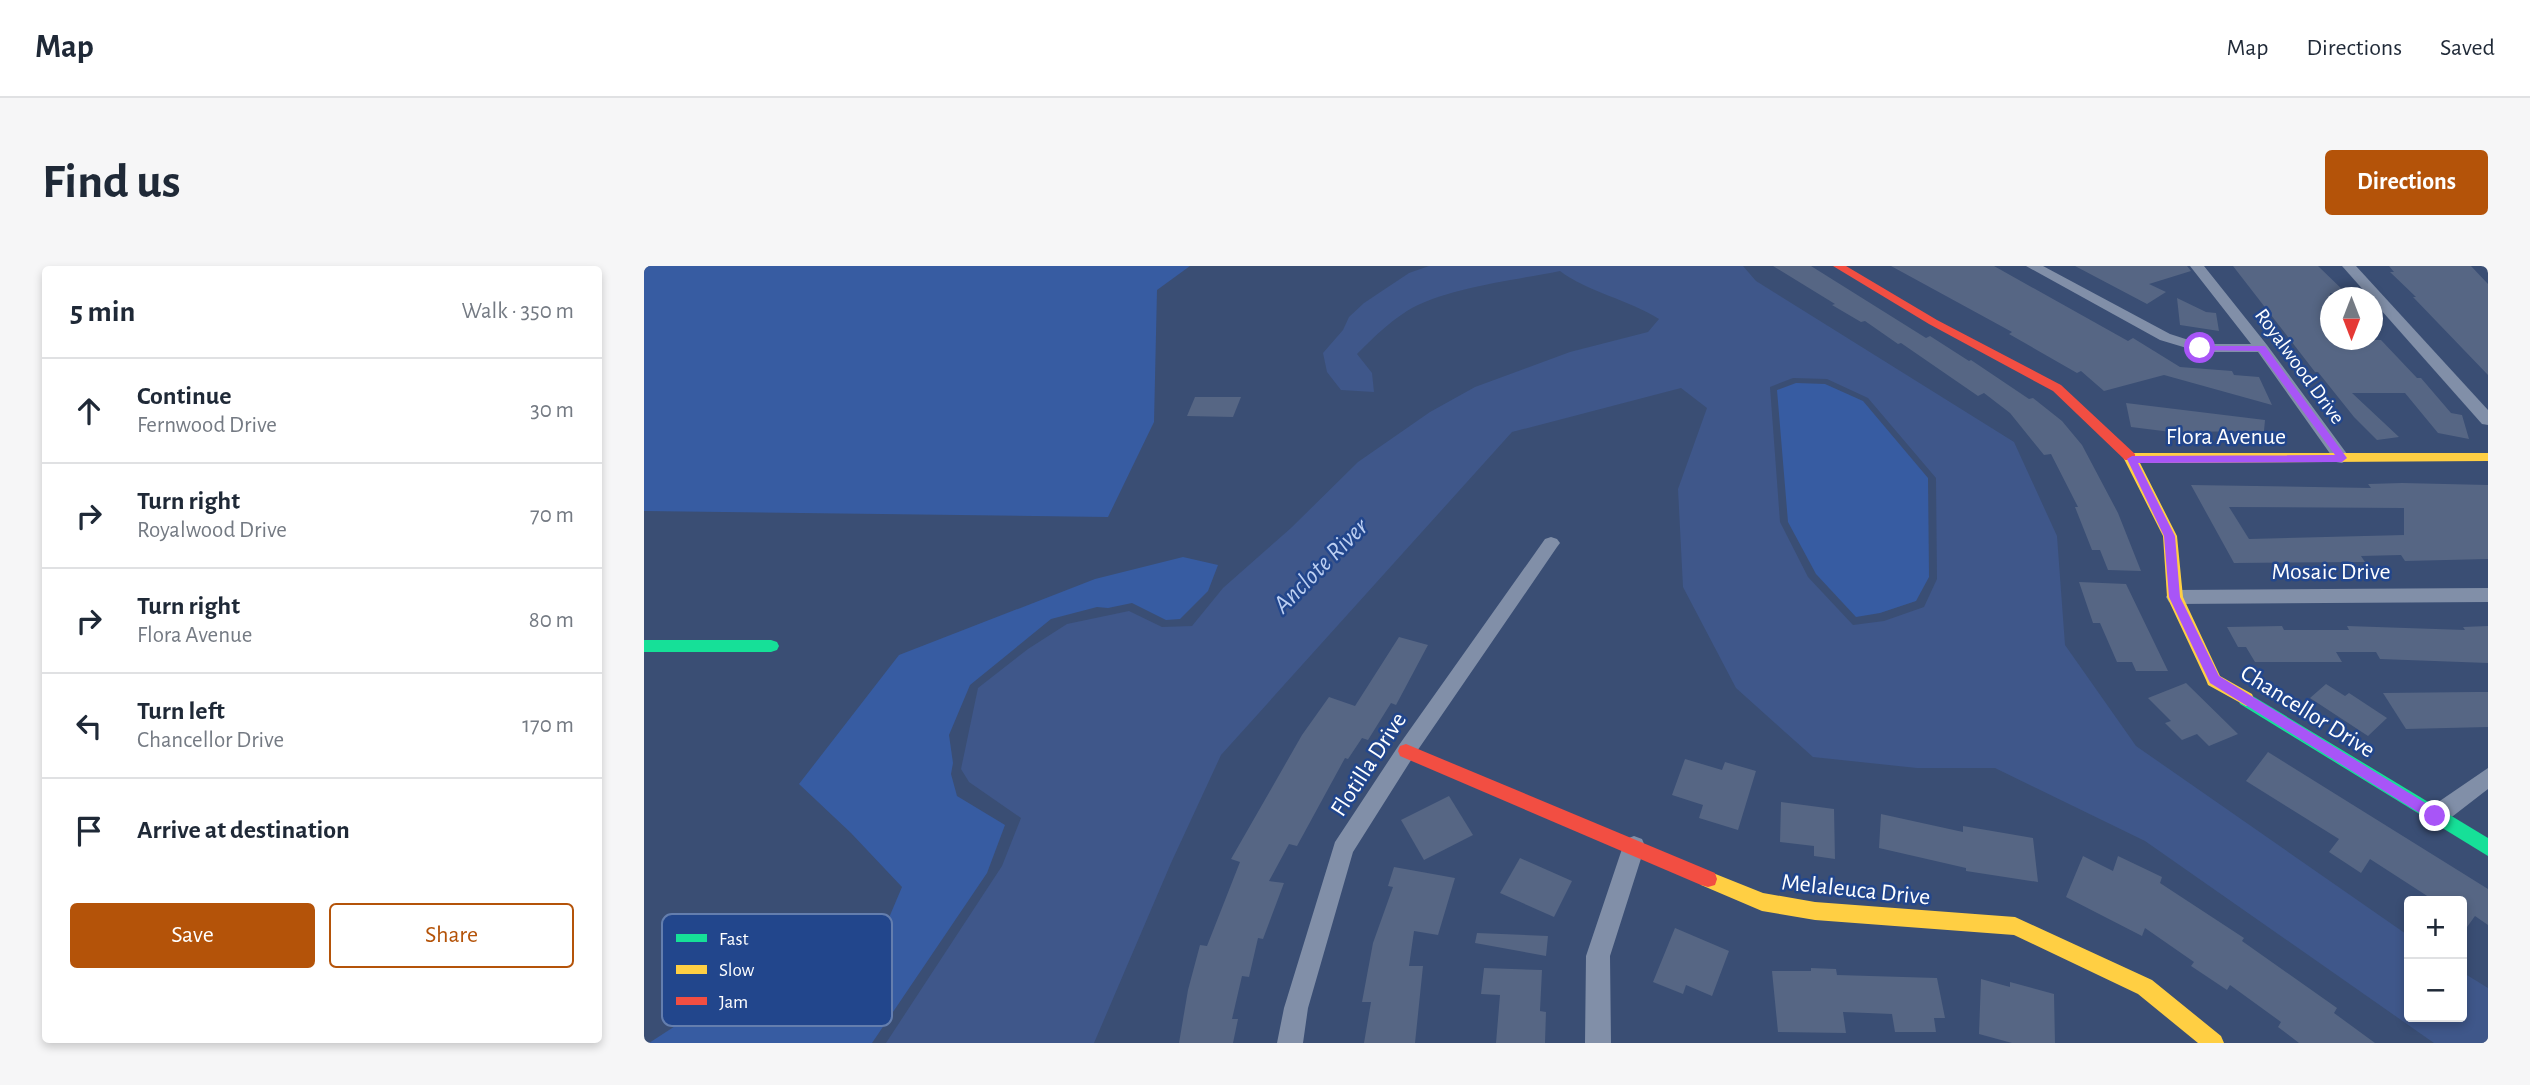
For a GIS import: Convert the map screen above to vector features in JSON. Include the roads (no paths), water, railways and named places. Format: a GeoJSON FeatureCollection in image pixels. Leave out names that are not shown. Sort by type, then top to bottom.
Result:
{"type":"FeatureCollection","features":[{"type":"Feature","properties":{"kind":"street","name":"Chancellor Drive"},"geometry":{"type":"LineString","coordinates":[[1839,266],[1933,322],[2057,388],[2132,459],[2170,536],[2175,597],[2214,680],[2488,848]]}},
{"type":"Feature","properties":{"kind":"street"},"geometry":{"type":"LineString","coordinates":[[2033,266],[2165,337],[2200,348],[2262,348]]}},
{"type":"Feature","properties":{"kind":"street","name":"Royalwood Drive"},"geometry":{"type":"LineString","coordinates":[[2197,266],[2262,348],[2342,458]]}},
{"type":"Feature","properties":{"kind":"street"},"geometry":{"type":"LineString","coordinates":[[2349,266],[2488,420]]}},
{"type":"Feature","properties":{"kind":"street","name":"Flora Avenue"},"geometry":{"type":"LineString","coordinates":[[2132,459],[2488,457]]}},
{"type":"Feature","properties":{"kind":"street","name":"Flotilla Drive"},"geometry":{"type":"LineString","coordinates":[[1290,1043],[1296,1008],[1343,849],[1406,751],[1551,543]]}},
{"type":"Feature","properties":{"kind":"street","name":"Mosaic Drive"},"geometry":{"type":"LineString","coordinates":[[2175,597],[2488,595]]}},
{"type":"Feature","properties":{"kind":"street"},"geometry":{"type":"LineString","coordinates":[[644,646],[771,646]]}},
{"type":"Feature","properties":{"kind":"street","name":"Melaleuca Drive"},"geometry":{"type":"LineString","coordinates":[[1406,751],[1762,902],[1815,911],[2015,926],[2145,987],[2214,1043]]}},
{"type":"Feature","properties":{"kind":"street"},"geometry":{"type":"LineString","coordinates":[[2435,816],[2488,777]]}},
{"type":"Feature","properties":{"kind":"street"},"geometry":{"type":"LineString","coordinates":[[1598,1043],[1598,956],[1634,846]]}},
{"type":"Feature","properties":{"kind":"water","name":"Anclote River"},"geometry":{"type":"Polygon","coordinates":[[[1429,266],[1743,266],[1756,281],[2014,442],[2057,536],[2065,645],[2136,746],[2404,933],[2404,1022],[2467,1022],[2467,975],[2488,988],[2488,1043],[2434,1043],[2145,841],[1995,768],[1917,768],[1813,757],[1736,688],[1683,587],[1678,489],[1707,408],[1681,388],[1512,432],[1221,755],[1171,863],[1094,1043],[886,1043],[1002,866],[1021,818],[969,782],[961,769],[978,688],[1028,649],[1067,624],[1129,611],[1162,627],[1192,626],[1223,588],[1291,528],[1358,462],[1430,412],[1475,387],[1570,352],[1648,332],[1659,319],[1560,271],[1481,286],[1422,303],[1393,321],[1357,354],[1372,373],[1374,392],[1341,390],[1327,372],[1323,353],[1343,330],[1349,317],[1364,303],[1409,273],[1429,266]],[[1793,378],[1770,387],[1780,522],[1808,577],[1853,625],[1884,621],[1924,607],[1937,579],[1936,478],[1868,398],[1827,379],[1793,378]]]}}]}
